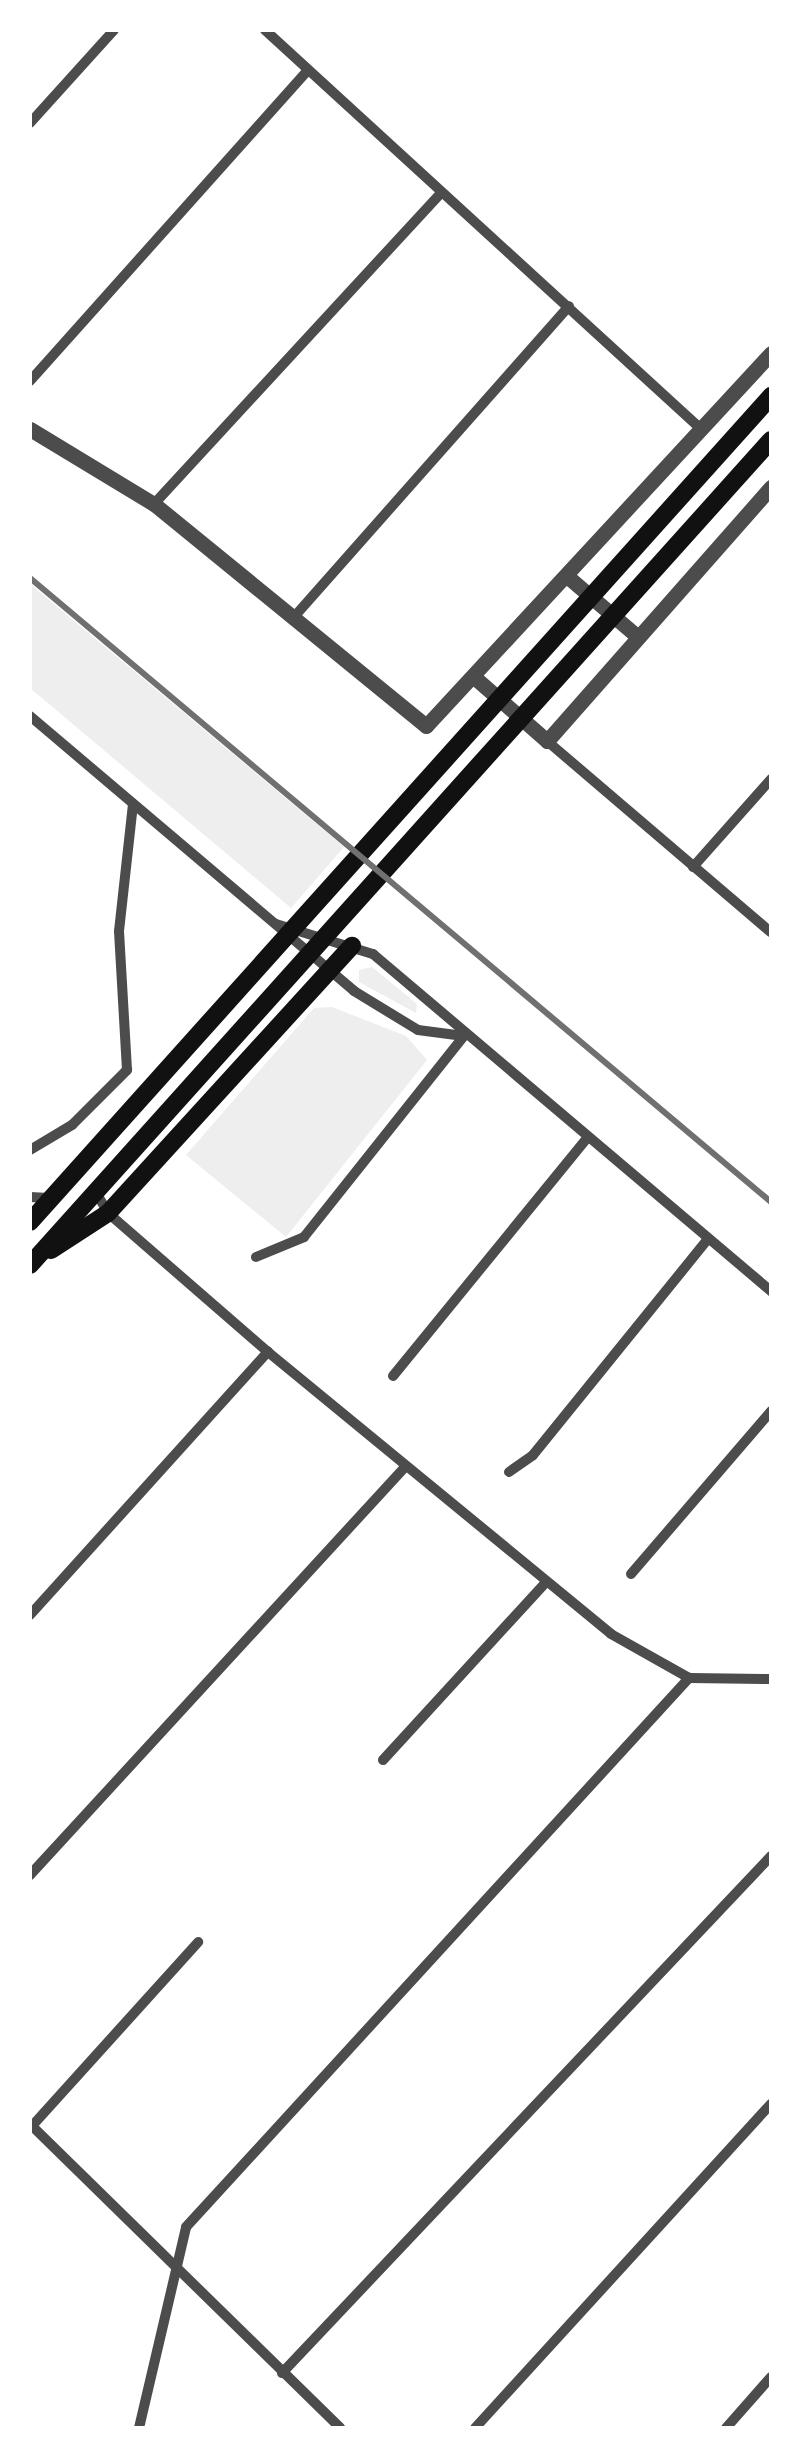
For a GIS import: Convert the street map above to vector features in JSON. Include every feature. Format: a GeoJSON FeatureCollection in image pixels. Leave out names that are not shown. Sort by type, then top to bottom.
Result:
{"type":"FeatureCollection","features":[{"type":"Feature","properties":{"kind":"main road"},"geometry":{"type":"LineString","coordinates":[[30,1222],[771,396]]}},
{"type":"Feature","properties":{"kind":"main road"},"geometry":{"type":"LineString","coordinates":[[32,1263],[771,440]]}},
{"type":"Feature","properties":{"kind":"main road"},"geometry":{"type":"LineString","coordinates":[[32,1263],[108,1213],[352,946]]}},
{"type":"Feature","properties":{"kind":"street"},"geometry":{"type":"LineString","coordinates":[[30,123],[114,30]]}},
{"type":"Feature","properties":{"kind":"street"},"geometry":{"type":"LineString","coordinates":[[265,30],[700,429]]}},
{"type":"Feature","properties":{"kind":"street"},"geometry":{"type":"LineString","coordinates":[[30,381],[308,70]]}},
{"type":"Feature","properties":{"kind":"street"},"geometry":{"type":"LineString","coordinates":[[154,504],[440,194]]}},
{"type":"Feature","properties":{"kind":"street"},"geometry":{"type":"LineString","coordinates":[[294,617],[569,306]]}},
{"type":"Feature","properties":{"kind":"street"},"geometry":{"type":"LineString","coordinates":[[30,429],[154,504],[426,726],[568,577],[771,353]]}},
{"type":"Feature","properties":{"kind":"street"},"geometry":{"type":"LineString","coordinates":[[547,741],[771,488]]}},
{"type":"Feature","properties":{"kind":"street"},"geometry":{"type":"LineString","coordinates":[[568,577],[638,638]]}},
{"type":"Feature","properties":{"kind":"street"},"geometry":{"type":"LineString","coordinates":[[474,678],[771,932]]}},
{"type":"Feature","properties":{"kind":"street"},"geometry":{"type":"LineString","coordinates":[[30,716],[330,970],[418,1030],[464,1036]]}},
{"type":"Feature","properties":{"kind":"street"},"geometry":{"type":"LineString","coordinates":[[694,867],[771,779]]}},
{"type":"Feature","properties":{"kind":"street"},"geometry":{"type":"LineString","coordinates":[[30,1150],[72,1124],[127,1070],[119,931],[134,804]]}},
{"type":"Feature","properties":{"kind":"street"},"geometry":{"type":"LineString","coordinates":[[276,924],[379,958],[464,1036],[771,1291]]}},
{"type":"Feature","properties":{"kind":"street"},"geometry":{"type":"LineString","coordinates":[[256,1256],[304,1237],[464,1036]]}},
{"type":"Feature","properties":{"kind":"street"},"geometry":{"type":"LineString","coordinates":[[394,1376],[587,1138]]}},
{"type":"Feature","properties":{"kind":"street"},"geometry":{"type":"LineString","coordinates":[[99,1186],[108,1213],[268,1352],[544,1584],[646,1660],[689,1678],[771,1678]]}},
{"type":"Feature","properties":{"kind":"street"},"geometry":{"type":"LineString","coordinates":[[30,1197],[54,1194]]}},
{"type":"Feature","properties":{"kind":"street"},"geometry":{"type":"LineString","coordinates":[[509,1472],[533,1456],[708,1239]]}},
{"type":"Feature","properties":{"kind":"street"},"geometry":{"type":"LineString","coordinates":[[30,1615],[268,1352]]}},
{"type":"Feature","properties":{"kind":"street"},"geometry":{"type":"LineString","coordinates":[[631,1574],[654,1558],[771,1412]]}},
{"type":"Feature","properties":{"kind":"street"},"geometry":{"type":"LineString","coordinates":[[30,1876],[404,1467]]}},
{"type":"Feature","properties":{"kind":"street"},"geometry":{"type":"LineString","coordinates":[[383,1760],[544,1584]]}},
{"type":"Feature","properties":{"kind":"street"},"geometry":{"type":"LineString","coordinates":[[140,2428],[171,2262],[186,2227],[689,1678]]}},
{"type":"Feature","properties":{"kind":"street"},"geometry":{"type":"LineString","coordinates":[[282,2373],[771,1856]]}},
{"type":"Feature","properties":{"kind":"street"},"geometry":{"type":"LineString","coordinates":[[198,1942],[31,2125],[340,2428]]}},
{"type":"Feature","properties":{"kind":"street"},"geometry":{"type":"LineString","coordinates":[[474,2428],[771,2104]]}},
{"type":"Feature","properties":{"kind":"street"},"geometry":{"type":"LineString","coordinates":[[726,2428],[771,2376]]}},
{"type":"Feature","properties":{"kind":"shaded area"},"geometry":{"type":"Polygon","coordinates":[[[30,584],[344,847],[291,908],[30,688],[30,584]]]}},
{"type":"Feature","properties":{"kind":"shaded area"},"geometry":{"type":"Polygon","coordinates":[[[372,967],[417,1004],[416,1013],[359,982],[359,970],[372,967]]]}},
{"type":"Feature","properties":{"kind":"shaded area"},"geometry":{"type":"Polygon","coordinates":[[[332,1007],[406,1036],[427,1060],[286,1237],[186,1155],[314,1008],[332,1007]]]}},
{"type":"Feature","properties":{"kind":"railway"},"geometry":{"type":"LineString","coordinates":[[30,578],[771,1202]]}}]}
